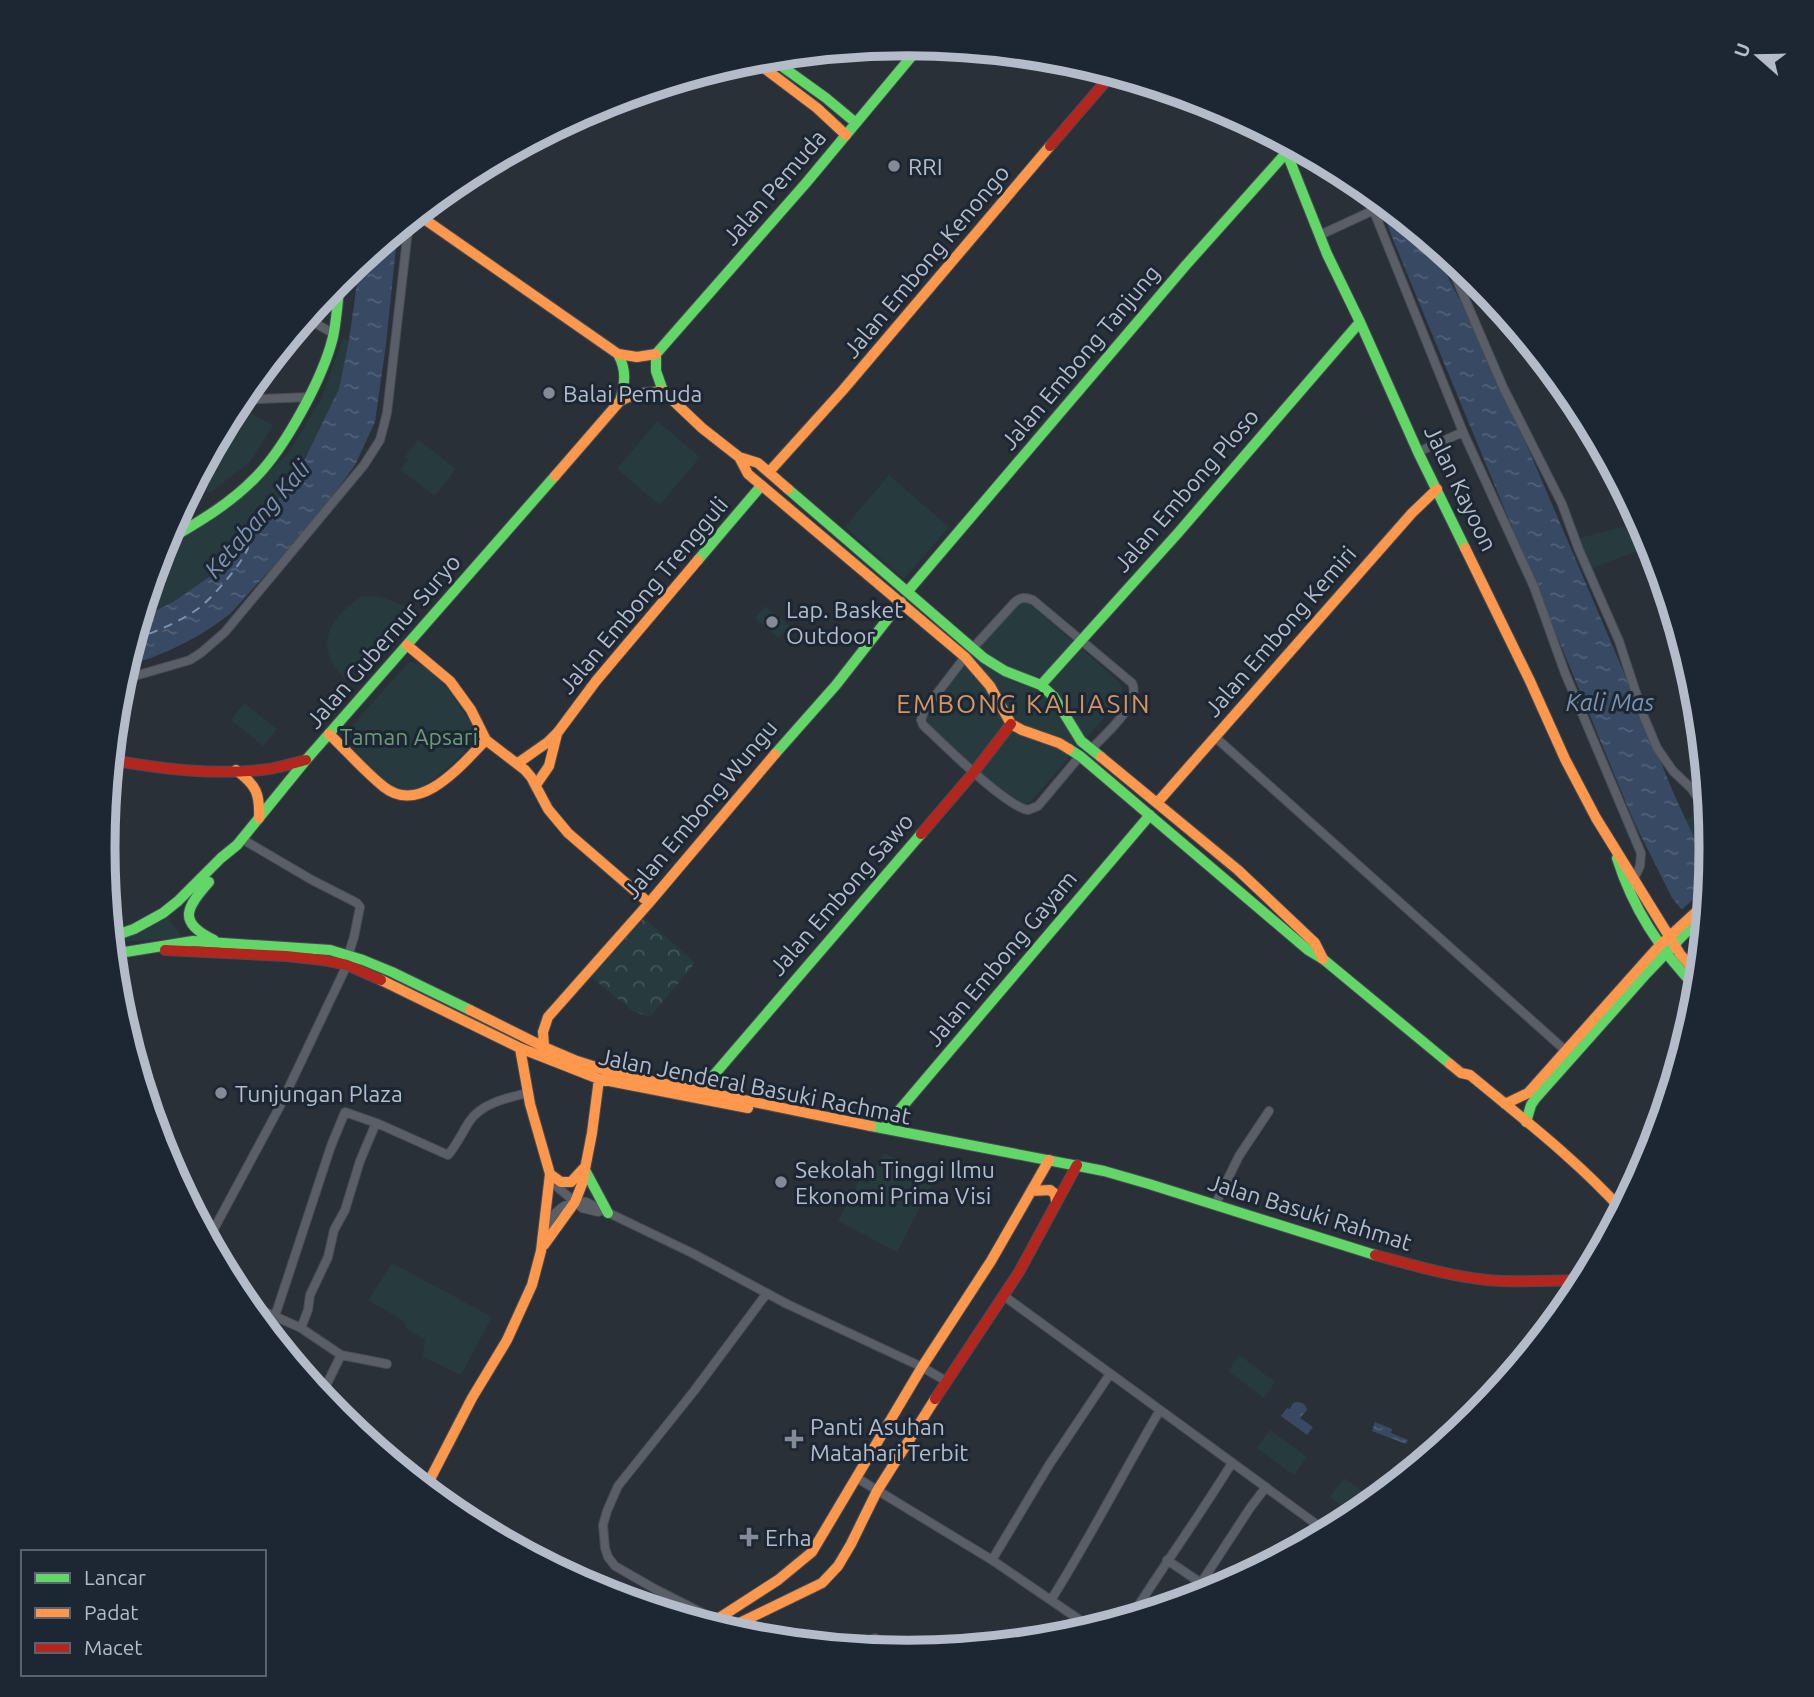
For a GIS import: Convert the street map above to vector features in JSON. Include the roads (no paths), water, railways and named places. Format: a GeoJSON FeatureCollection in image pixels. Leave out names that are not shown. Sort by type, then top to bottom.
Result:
{"type":"FeatureCollection","features":[{"type":"Feature","properties":{"kind":"main road","name":"Jalan Pemuda"},"geometry":{"type":"LineString","coordinates":[[656,354],[804,186],[912,56]]}},
{"type":"Feature","properties":{"kind":"main road"},"geometry":{"type":"LineString","coordinates":[[782,66],[856,123]]}},
{"type":"Feature","properties":{"kind":"main road"},"geometry":{"type":"LineString","coordinates":[[765,69],[817,108],[846,135]]}},
{"type":"Feature","properties":{"kind":"main road","name":"Jalan Embong Kenongo"},"geometry":{"type":"LineString","coordinates":[[769,472],[852,379],[1106,81]]}},
{"type":"Feature","properties":{"kind":"main road","name":"Jalan Kayoon"},"geometry":{"type":"LineString","coordinates":[[1286,153],[1320,235],[1419,452],[1531,681],[1565,759],[1596,818],[1680,954],[1691,966]]}},
{"type":"Feature","properties":{"kind":"main road","name":"Jalan Embong Tanjung"},"geometry":{"type":"LineString","coordinates":[[908,591],[1186,265],[1286,153]]}},
{"type":"Feature","properties":{"kind":"main road"},"geometry":{"type":"LineString","coordinates":[[425,220],[618,354],[626,373],[620,401]]}},
{"type":"Feature","properties":{"kind":"main road"},"geometry":{"type":"LineString","coordinates":[[181,531],[242,490],[265,467],[282,443],[310,397],[331,344],[336,299]]}},
{"type":"Feature","properties":{"kind":"main road","name":"Jalan Embong Ploso"},"geometry":{"type":"LineString","coordinates":[[1041,685],[1171,541],[1360,321]]}},
{"type":"Feature","properties":{"kind":"main road"},"geometry":{"type":"LineString","coordinates":[[618,354],[637,357],[656,354],[656,371],[663,391],[702,428],[739,457],[758,463],[908,591],[969,653],[1011,723],[1022,730],[1059,743],[1080,756],[1308,950],[1323,959],[1461,1073],[1465,1082],[1614,1206]]}},
{"type":"Feature","properties":{"kind":"main road"},"geometry":{"type":"LineString","coordinates":[[620,401],[635,394],[663,391]]}},
{"type":"Feature","properties":{"kind":"main road","name":"Jalan Gubernur Suryo"},"geometry":{"type":"LineString","coordinates":[[119,934],[163,913],[240,842],[306,760],[620,401]]}},
{"type":"Feature","properties":{"kind":"main road"},"geometry":{"type":"LineString","coordinates":[[739,457],[748,474],[761,486],[901,602],[969,653],[1041,685],[1054,697],[1074,732],[1091,749],[1253,883],[1315,943],[1323,959]]}},
{"type":"Feature","properties":{"kind":"main road","name":"Jalan Embong Trengguli"},"geometry":{"type":"LineString","coordinates":[[518,763],[558,732],[596,681],[761,486]]}},
{"type":"Feature","properties":{"kind":"main road","name":"Jalan Embong Kemiri"},"geometry":{"type":"LineString","coordinates":[[1157,803],[1412,513],[1437,489]]}},
{"type":"Feature","properties":{"kind":"main road","name":"Jalan Embong Wungu"},"geometry":{"type":"LineString","coordinates":[[544,1047],[543,1032],[548,1017],[836,685],[901,602]]}},
{"type":"Feature","properties":{"kind":"main road"},"geometry":{"type":"LineString","coordinates":[[407,645],[450,681],[471,710],[486,740],[518,763],[531,777],[548,809],[568,834],[649,903]]}},
{"type":"Feature","properties":{"kind":"main road","name":"Jalan Embong Sawo"},"geometry":{"type":"LineString","coordinates":[[701,1090],[974,772],[1011,723]]}},
{"type":"Feature","properties":{"kind":"main road","name":"Jalan Embong Trengguli"},"geometry":{"type":"LineString","coordinates":[[536,785],[548,766],[558,732]]}},
{"type":"Feature","properties":{"kind":"main road"},"geometry":{"type":"LineString","coordinates":[[329,734],[384,787],[398,794],[411,796],[438,785],[486,740]]}},
{"type":"Feature","properties":{"kind":"main road"},"geometry":{"type":"LineString","coordinates":[[119,761],[183,769],[236,770],[268,769],[306,760]]}},
{"type":"Feature","properties":{"kind":"main road"},"geometry":{"type":"LineString","coordinates":[[236,770],[256,787],[260,802],[259,818]]}},
{"type":"Feature","properties":{"kind":"main road","name":"Jalan Embong Gayam"},"geometry":{"type":"LineString","coordinates":[[885,1128],[1150,815]]}},
{"type":"Feature","properties":{"kind":"main road"},"geometry":{"type":"LineString","coordinates":[[224,943],[208,938],[199,931],[191,919],[189,909],[240,842]]}},
{"type":"Feature","properties":{"kind":"main road","name":"Jalan Kayoon"},"geometry":{"type":"LineString","coordinates":[[1615,848],[1620,870],[1662,949],[1688,978]]}},
{"type":"Feature","properties":{"kind":"main road"},"geometry":{"type":"LineString","coordinates":[[1505,1104],[1528,1093],[1697,913]]}},
{"type":"Feature","properties":{"kind":"main road"},"geometry":{"type":"LineString","coordinates":[[1687,925],[1696,920]]}},
{"type":"Feature","properties":{"kind":"main road","name":"Jalan Jenderal Basuki Rachmat"},"geometry":{"type":"LineString","coordinates":[[154,948],[185,942],[320,949],[392,972],[544,1047],[621,1075],[813,1115],[1012,1152],[1035,1159]]}},
{"type":"Feature","properties":{"kind":"main road"},"geometry":{"type":"LineString","coordinates":[[121,953],[154,948]]}},
{"type":"Feature","properties":{"kind":"main road","name":"Jalan Jenderal Basuki Rachmat"},"geometry":{"type":"LineString","coordinates":[[154,948],[348,960],[377,978],[520,1048],[598,1079],[828,1124],[1031,1160],[1049,1160]]}},
{"type":"Feature","properties":{"kind":"main road"},"geometry":{"type":"LineString","coordinates":[[1526,1122],[1535,1099],[1662,949]]}},
{"type":"Feature","properties":{"kind":"main road"},"geometry":{"type":"LineString","coordinates":[[430,1480],[472,1398],[507,1340],[532,1285],[541,1251],[550,1178],[528,1093],[520,1048]]}},
{"type":"Feature","properties":{"kind":"main road"},"geometry":{"type":"LineString","coordinates":[[1461,1073],[1470,1075],[1505,1104],[1616,1203]]}},
{"type":"Feature","properties":{"kind":"main road"},"geometry":{"type":"LineString","coordinates":[[541,1251],[555,1228],[579,1205],[598,1079]]}},
{"type":"Feature","properties":{"kind":"main road"},"geometry":{"type":"LineString","coordinates":[[721,1618],[803,1560],[819,1541],[922,1367],[991,1261],[1049,1160]]}},
{"type":"Feature","properties":{"kind":"main road","name":"Jalan Basuki Rahmat"},"geometry":{"type":"LineString","coordinates":[[1049,1160],[1167,1188],[1328,1242],[1434,1271],[1489,1280],[1572,1279]]}},
{"type":"Feature","properties":{"kind":"main road"},"geometry":{"type":"LineString","coordinates":[[741,1623],[822,1583],[838,1566],[877,1491],[946,1381],[1004,1296],[1077,1165]]}},
{"type":"Feature","properties":{"kind":"main road"},"geometry":{"type":"LineString","coordinates":[[550,1178],[571,1182],[586,1168]]}},
{"type":"Feature","properties":{"kind":"main road"},"geometry":{"type":"LineString","coordinates":[[586,1168],[608,1213]]}},
{"type":"Feature","properties":{"kind":"main road"},"geometry":{"type":"LineString","coordinates":[[1031,1191],[1050,1189],[1055,1194],[1056,1202]]}},
{"type":"Feature","properties":{"kind":"street"},"geometry":{"type":"LineString","coordinates":[[1320,235],[1374,210],[1426,344],[1534,587],[1565,673],[1642,853],[1634,879]]}},
{"type":"Feature","properties":{"kind":"street"},"geometry":{"type":"LineString","coordinates":[[134,676],[190,660],[225,632],[364,464],[380,440],[387,413],[409,233]]}},
{"type":"Feature","properties":{"kind":"street"},"geometry":{"type":"LineString","coordinates":[[1455,276],[1503,387],[1562,504],[1578,550],[1619,641],[1657,748],[1698,799]]}},
{"type":"Feature","properties":{"kind":"street"},"geometry":{"type":"LineString","coordinates":[[316,321],[332,326]]}},
{"type":"Feature","properties":{"kind":"street"},"geometry":{"type":"LineString","coordinates":[[254,399],[310,397]]}},
{"type":"Feature","properties":{"kind":"street"},"geometry":{"type":"LineString","coordinates":[[1419,452],[1463,432]]}},
{"type":"Feature","properties":{"kind":"street"},"geometry":{"type":"LineString","coordinates":[[1080,756],[1038,806],[1028,810],[1016,806],[974,772],[923,725],[921,720],[925,709],[969,653],[1020,597],[1033,600],[1135,689],[1126,710],[1091,749]]}},
{"type":"Feature","properties":{"kind":"street"},"geometry":{"type":"LineString","coordinates":[[1215,737],[1566,1051]]}},
{"type":"Feature","properties":{"kind":"street"},"geometry":{"type":"LineString","coordinates":[[213,1231],[283,1102],[348,960],[360,907],[240,842]]}},
{"type":"Feature","properties":{"kind":"street"},"geometry":{"type":"LineString","coordinates":[[275,1316],[331,1146],[347,1111],[448,1155],[480,1110],[502,1099],[528,1093]]}},
{"type":"Feature","properties":{"kind":"street"},"geometry":{"type":"LineString","coordinates":[[1214,1205],[1238,1156],[1269,1111]]}},
{"type":"Feature","properties":{"kind":"street"},"geometry":{"type":"LineString","coordinates":[[302,1328],[310,1295],[328,1257],[334,1230],[345,1210],[360,1161],[376,1123]]}},
{"type":"Feature","properties":{"kind":"street"},"geometry":{"type":"LineString","coordinates":[[550,1178],[579,1205]]}},
{"type":"Feature","properties":{"kind":"street"},"geometry":{"type":"LineString","coordinates":[[541,1251],[548,1224],[553,1216],[563,1207],[586,1202],[946,1381]]}},
{"type":"Feature","properties":{"kind":"street"},"geometry":{"type":"LineString","coordinates":[[694,1612],[615,1566],[605,1548],[603,1525],[618,1486],[694,1391],[766,1293]]}},
{"type":"Feature","properties":{"kind":"street"},"geometry":{"type":"LineString","coordinates":[[1004,1296],[1318,1525]]}},
{"type":"Feature","properties":{"kind":"street"},"geometry":{"type":"LineString","coordinates":[[263,1311],[302,1328],[341,1354],[387,1364]]}},
{"type":"Feature","properties":{"kind":"street"},"geometry":{"type":"LineString","coordinates":[[326,1386],[341,1354]]}},
{"type":"Feature","properties":{"kind":"street"},"geometry":{"type":"LineString","coordinates":[[992,1560],[1049,1465],[1110,1374]]}},
{"type":"Feature","properties":{"kind":"street"},"geometry":{"type":"LineString","coordinates":[[1051,1600],[1079,1556],[1160,1410]]}},
{"type":"Feature","properties":{"kind":"street"},"geometry":{"type":"LineString","coordinates":[[1139,1606],[1232,1463]]}},
{"type":"Feature","properties":{"kind":"street"},"geometry":{"type":"LineString","coordinates":[[857,1478],[992,1560],[1082,1621]]}},
{"type":"Feature","properties":{"kind":"street"},"geometry":{"type":"LineString","coordinates":[[1167,1560],[1201,1583],[1266,1487]]}},
{"type":"Feature","properties":{"kind":"water","name":"Kali Mas"},"geometry":{"type":"Polygon","coordinates":[[[1385,217],[1443,265],[1492,364],[1700,850],[1695,926],[1672,898],[1634,822],[1385,217]]]}},
{"type":"Feature","properties":{"kind":"water"},"geometry":{"type":"Polygon","coordinates":[[[396,244],[375,422],[355,465],[287,551],[231,613],[181,645],[138,662],[151,613],[173,602],[212,575],[246,543],[299,471],[339,389],[358,278],[396,244]]]}},
{"type":"Feature","properties":{"kind":"water"},"geometry":{"type":"Polygon","coordinates":[[[1296,1402],[1303,1404],[1307,1410],[1300,1418],[1313,1427],[1307,1435],[1281,1416],[1296,1402]]]}},
{"type":"Feature","properties":{"kind":"water"},"geometry":{"type":"Polygon","coordinates":[[[1375,1422],[1408,1440],[1406,1444],[1372,1431],[1375,1422]]]}},
{"type":"Feature","properties":{"kind":"place","name":"RRI"},"geometry":{"type":"Point","coordinates":[894,166]}},
{"type":"Feature","properties":{"kind":"place","name":"Balai Pemuda"},"geometry":{"type":"Point","coordinates":[549,393]}},
{"type":"Feature","properties":{"kind":"place","name":"Lap. Basket Outdoor"},"geometry":{"type":"Point","coordinates":[772,622]}},
{"type":"Feature","properties":{"kind":"place","name":"Tunjungan Plaza"},"geometry":{"type":"Point","coordinates":[221,1093]}},
{"type":"Feature","properties":{"kind":"place","name":"Sekolah Tinggi Ilmu Ekonomi Prima Visi"},"geometry":{"type":"Point","coordinates":[781,1182]}},
{"type":"Feature","properties":{"kind":"place","name":"Panti Asuhan Matahari Terbit"},"geometry":{"type":"Point","coordinates":[794,1439]}},
{"type":"Feature","properties":{"kind":"place","name":"Erha"},"geometry":{"type":"Point","coordinates":[749,1537]}},
{"type":"Feature","properties":{"kind":"district","name":"EMBONG KALIASIN"},"geometry":{"type":"Point","coordinates":[1024,703]}},
{"type":"Feature","properties":{"kind":"water label","name":"Ketabang Kali"},"geometry":{"type":"Point","coordinates":[257,519]}},
{"type":"Feature","properties":{"kind":"park label","name":"Taman Apsari"},"geometry":{"type":"Point","coordinates":[409,736]}}]}
